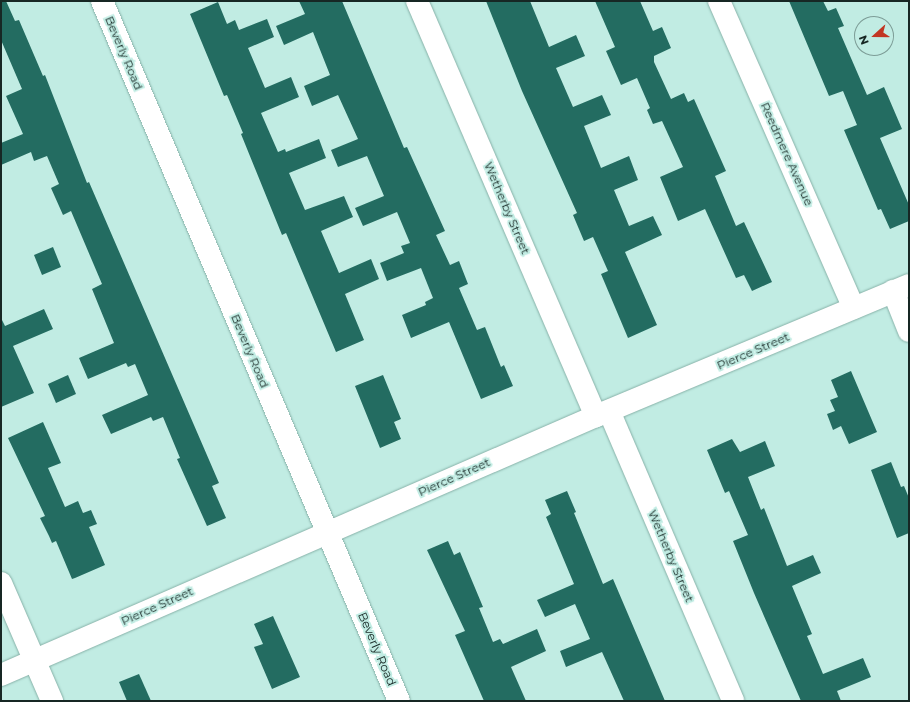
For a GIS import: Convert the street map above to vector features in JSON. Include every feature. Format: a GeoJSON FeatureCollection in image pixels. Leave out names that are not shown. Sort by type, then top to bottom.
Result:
{"type":"FeatureCollection","features":[{"type":"Feature","properties":{"kind":"street","name":"Beverly Road"},"geometry":{"type":"LineString","coordinates":[[102,1],[399,701]]}},
{"type":"Feature","properties":{"kind":"street","name":"Wetherby Street"},"geometry":{"type":"LineString","coordinates":[[417,1],[733,701]]}},
{"type":"Feature","properties":{"kind":"street","name":"Reedmere Avenue"},"geometry":{"type":"LineString","coordinates":[[719,1],[854,308]]}},
{"type":"Feature","properties":{"kind":"street","name":"Pierce Street"},"geometry":{"type":"LineString","coordinates":[[1,675],[602,413],[901,288]]}},
{"type":"Feature","properties":{"kind":"street"},"geometry":{"type":"LineString","coordinates":[[901,288],[909,331]]}},
{"type":"Feature","properties":{"kind":"street"},"geometry":{"type":"LineString","coordinates":[[1,583],[52,701]]}},
{"type":"Feature","properties":{"kind":"building"},"geometry":{"type":"Polygon","coordinates":[[[1,1],[6,1],[15,21],[19,20],[43,76],[45,75],[87,183],[89,182],[219,483],[212,486],[226,518],[207,526],[177,459],[180,458],[163,417],[153,421],[151,417],[111,434],[102,415],[148,395],[135,364],[128,367],[126,363],[88,379],[79,358],[114,343],[92,289],[102,284],[71,211],[63,215],[51,188],[59,184],[47,156],[34,161],[31,152],[1,165],[1,143],[23,134],[6,96],[22,89],[1,40],[1,1]]]}},
{"type":"Feature","properties":{"kind":"building"},"geometry":{"type":"Polygon","coordinates":[[[299,1],[342,1],[404,148],[407,147],[445,231],[436,235],[450,265],[459,261],[468,284],[459,288],[477,330],[485,327],[501,367],[504,365],[513,386],[481,399],[449,322],[411,338],[402,315],[426,305],[425,302],[433,298],[421,268],[387,281],[380,263],[404,253],[401,246],[410,243],[397,212],[363,226],[355,208],[384,196],[367,156],[338,167],[331,150],[358,139],[338,95],[312,106],[304,86],[330,75],[313,32],[284,45],[276,26],[305,14],[299,1]]]}},
{"type":"Feature","properties":{"kind":"building"},"geometry":{"type":"Polygon","coordinates":[[[486,1],[530,1],[549,47],[576,35],[585,56],[556,68],[573,107],[602,95],[611,115],[584,126],[601,168],[629,156],[638,180],[614,190],[629,226],[653,216],[662,235],[625,252],[657,325],[628,338],[601,274],[608,271],[593,237],[584,241],[573,215],[577,213],[522,91],[486,1]]]}},
{"type":"Feature","properties":{"kind":"building"},"geometry":{"type":"Polygon","coordinates":[[[595,1],[640,1],[653,31],[662,27],[671,48],[654,56],[654,62],[671,99],[684,93],[688,102],[694,99],[726,171],[715,176],[736,226],[744,222],[772,282],[752,291],[744,275],[736,278],[705,209],[678,221],[660,177],[683,167],[662,121],[653,124],[647,110],[650,108],[637,78],[621,85],[606,51],[615,47],[595,1]]]}},
{"type":"Feature","properties":{"kind":"building"},"geometry":{"type":"Polygon","coordinates":[[[789,1],[823,1],[828,11],[836,8],[844,26],[838,28],[867,95],[884,87],[902,129],[880,138],[909,205],[909,221],[890,229],[881,209],[878,210],[844,130],[857,125],[843,91],[829,96],[789,1]]]}},
{"type":"Feature","properties":{"kind":"building"},"geometry":{"type":"Polygon","coordinates":[[[218,2],[227,24],[235,20],[239,30],[267,19],[274,37],[248,48],[265,88],[291,77],[299,97],[261,113],[278,152],[285,149],[286,152],[319,139],[326,158],[289,173],[305,210],[344,196],[353,217],[321,231],[339,273],[371,259],[379,279],[345,294],[364,340],[336,352],[286,233],[282,235],[241,134],[243,133],[227,95],[224,96],[190,14],[218,2]]]}},
{"type":"Feature","properties":{"kind":"building"},"geometry":{"type":"Polygon","coordinates":[[[53,247],[61,267],[42,275],[34,255],[53,247]]]}},
{"type":"Feature","properties":{"kind":"building"},"geometry":{"type":"Polygon","coordinates":[[[44,309],[53,329],[13,346],[34,393],[1,407],[1,318],[5,326],[44,309]]]}},
{"type":"Feature","properties":{"kind":"building"},"geometry":{"type":"Polygon","coordinates":[[[851,371],[877,432],[849,444],[841,426],[833,430],[827,414],[835,411],[830,400],[838,397],[831,380],[851,371]]]}},
{"type":"Feature","properties":{"kind":"building"},"geometry":{"type":"Polygon","coordinates":[[[68,375],[76,394],[56,403],[48,384],[68,375]]]}},
{"type":"Feature","properties":{"kind":"building"},"geometry":{"type":"Polygon","coordinates":[[[383,375],[401,419],[394,422],[401,439],[380,448],[355,386],[383,375]]]}},
{"type":"Feature","properties":{"kind":"building"},"geometry":{"type":"Polygon","coordinates":[[[43,422],[61,463],[48,468],[65,507],[78,501],[83,513],[91,510],[97,524],[89,527],[105,565],[72,579],[56,541],[52,543],[40,518],[45,516],[8,438],[43,422]]]}},
{"type":"Feature","properties":{"kind":"building"},"geometry":{"type":"Polygon","coordinates":[[[732,439],[740,452],[765,441],[775,466],[748,477],[761,510],[764,508],[787,566],[813,555],[821,573],[792,586],[812,634],[807,636],[823,674],[863,658],[871,677],[837,691],[841,701],[801,701],[754,593],[733,541],[748,535],[729,491],[725,493],[707,450],[732,439]]]}},
{"type":"Feature","properties":{"kind":"building"},"geometry":{"type":"Polygon","coordinates":[[[891,462],[901,487],[904,486],[909,498],[909,533],[897,538],[871,470],[891,462]]]}},
{"type":"Feature","properties":{"kind":"building"},"geometry":{"type":"Polygon","coordinates":[[[567,491],[576,512],[574,513],[603,584],[613,579],[665,701],[624,701],[602,652],[566,667],[560,651],[590,639],[575,604],[545,617],[537,600],[574,584],[546,517],[551,514],[545,500],[567,491]]]}},
{"type":"Feature","properties":{"kind":"building"},"geometry":{"type":"Polygon","coordinates":[[[448,541],[454,555],[460,552],[483,607],[479,608],[493,642],[500,639],[503,644],[537,629],[546,651],[511,667],[526,701],[484,701],[455,635],[465,631],[427,550],[448,541]]]}},
{"type":"Feature","properties":{"kind":"building"},"geometry":{"type":"Polygon","coordinates":[[[273,616],[300,677],[272,689],[254,647],[263,644],[254,624],[273,616]]]}},
{"type":"Feature","properties":{"kind":"building"},"geometry":{"type":"Polygon","coordinates":[[[139,674],[151,701],[127,701],[119,682],[139,674]]]}}]}
